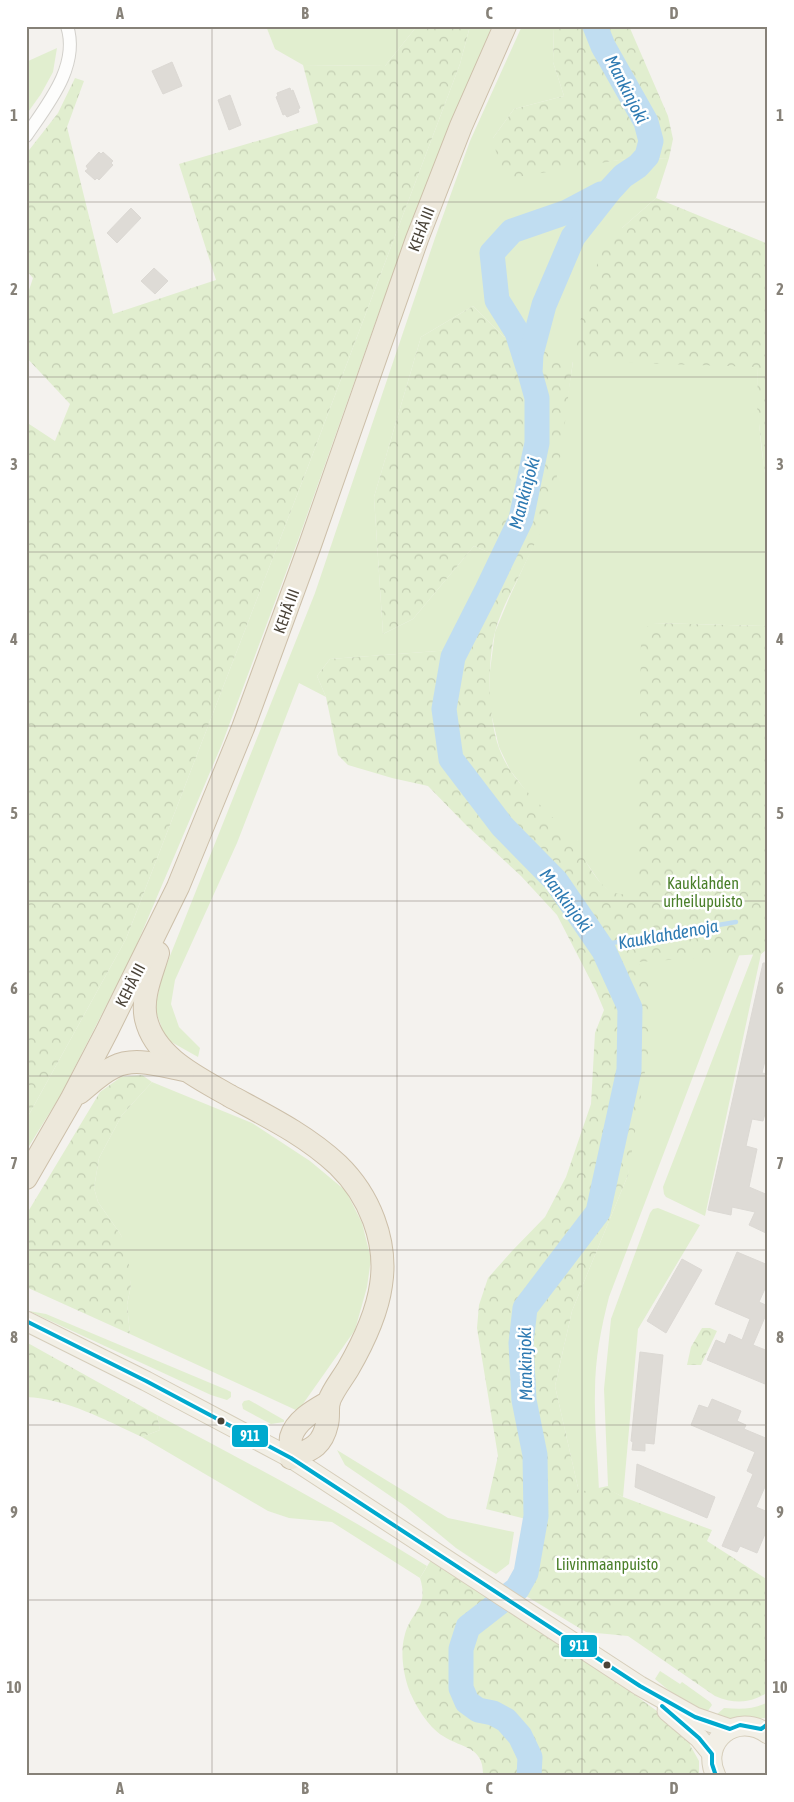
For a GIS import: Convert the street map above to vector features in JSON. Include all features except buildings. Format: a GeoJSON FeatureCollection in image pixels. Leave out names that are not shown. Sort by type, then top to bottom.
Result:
{"type":"FeatureCollection","features":[{"type":"Feature","properties":{"kind":"highway","name":"KEHÄ III"},"geometry":{"type":"LineString","coordinates":[[26,1178],[71,1100],[132,982],[178,887],[239,737],[273,646],[417,239],[461,126],[505,26]]}},
{"type":"Feature","properties":{"kind":"highway"},"geometry":{"type":"LineString","coordinates":[[178,887],[144,999],[146,1019],[151,1032],[165,1053],[185,1071],[284,1126],[311,1143],[338,1165],[354,1184],[375,1221],[382,1265],[382,1284],[378,1302],[359,1351],[329,1402],[309,1414],[300,1423],[292,1437],[291,1458]]}},
{"type":"Feature","properties":{"kind":"highway"},"geometry":{"type":"LineString","coordinates":[[71,1100],[115,1066],[129,1062],[147,1063],[185,1071]]}},
{"type":"Feature","properties":{"kind":"main road"},"geometry":{"type":"LineString","coordinates":[[26,1321],[146,1381],[291,1458],[640,1686],[694,1717],[730,1729]]}},
{"type":"Feature","properties":{"kind":"main road"},"geometry":{"type":"LineString","coordinates":[[640,1686],[699,1738],[713,1769]]}},
{"type":"Feature","properties":{"kind":"main road"},"geometry":{"type":"LineString","coordinates":[[713,1769],[715,1744],[721,1735],[730,1729],[740,1725],[751,1726],[761,1729],[768,1734]]}},
{"type":"Feature","properties":{"kind":"street"},"geometry":{"type":"LineString","coordinates":[[26,136],[50,101],[64,74],[70,51],[67,26]]}},
{"type":"Feature","properties":{"kind":"green space"},"geometry":{"type":"Polygon","coordinates":[[[266,26],[417,26],[385,66],[303,65],[275,49],[266,26]]]}},
{"type":"Feature","properties":{"kind":"green space"},"geometry":{"type":"Polygon","coordinates":[[[417,26],[470,26],[460,64],[309,464],[126,939],[26,1120],[26,422],[55,441],[70,404],[26,357],[26,299],[33,278],[26,270],[26,154],[58,113],[75,78],[84,81],[67,127],[113,314],[216,280],[179,164],[318,123],[303,65],[385,66],[417,26]]]}},
{"type":"Feature","properties":{"kind":"green space"},"geometry":{"type":"Polygon","coordinates":[[[470,26],[492,26],[427,183],[300,535],[222,744],[134,951],[60,1096],[26,1151],[26,1120],[126,939],[309,464],[460,64],[470,26]]]}},
{"type":"Feature","properties":{"kind":"green space","name":"Kauklahden urheilupuisto"},"geometry":{"type":"Polygon","coordinates":[[[522,26],[554,26],[553,62],[564,96],[514,109],[493,138],[587,164],[619,160],[669,158],[656,198],[622,228],[758,367],[760,429],[768,490],[768,626],[653,623],[745,940],[609,1297],[603,1320],[595,1380],[599,1491],[581,1501],[555,1386],[572,1311],[628,1175],[638,962],[609,891],[601,884],[567,834],[529,795],[510,770],[499,747],[490,709],[490,671],[495,632],[540,531],[551,501],[573,362],[503,336],[473,306],[421,337],[374,497],[383,634],[413,619],[474,546],[507,560],[465,649],[330,659],[317,676],[326,697],[299,683],[237,843],[175,980],[171,1004],[179,1027],[200,1048],[198,1057],[166,1039],[155,1009],[162,976],[315,593],[435,238],[470,141],[522,26]]]}},
{"type":"Feature","properties":{"kind":"green space"},"geometry":{"type":"Polygon","coordinates":[[[554,26],[629,26],[668,116],[673,139],[669,158],[619,160],[517,177],[501,175],[493,138],[514,109],[564,96],[553,62],[554,26]]]}},
{"type":"Feature","properties":{"kind":"green space"},"geometry":{"type":"Polygon","coordinates":[[[57,48],[53,72],[41,94],[26,115],[26,62],[57,48]]]}},
{"type":"Feature","properties":{"kind":"green space"},"geometry":{"type":"Polygon","coordinates":[[[656,198],[768,244],[768,490],[757,406],[758,367],[573,361],[576,335],[601,251],[622,228],[656,198]]]}},
{"type":"Feature","properties":{"kind":"green space"},"geometry":{"type":"Polygon","coordinates":[[[473,306],[503,336],[573,361],[562,448],[552,500],[536,542],[504,607],[495,632],[490,674],[491,706],[495,736],[512,773],[529,794],[567,833],[600,883],[606,888],[617,894],[622,894],[628,893],[638,883],[641,634],[645,628],[653,623],[768,626],[768,948],[761,954],[638,962],[649,980],[650,1041],[628,1175],[572,1311],[555,1386],[579,1492],[608,1486],[610,1490],[623,1497],[712,1530],[707,1541],[768,1580],[768,1692],[755,1699],[742,1702],[715,1696],[628,1636],[586,1632],[521,1593],[530,1575],[538,1522],[486,1509],[498,1456],[477,1328],[479,1305],[488,1278],[545,1217],[566,1177],[591,1104],[595,1033],[604,1010],[557,915],[521,876],[466,825],[428,786],[348,765],[338,755],[326,697],[317,676],[330,659],[464,649],[507,560],[474,546],[413,619],[383,634],[374,497],[421,337],[473,306]]]}},
{"type":"Feature","properties":{"kind":"green space"},"geometry":{"type":"Polygon","coordinates":[[[756,947],[768,948],[761,954],[705,1216],[666,1197],[663,1187],[756,947]]]}},
{"type":"Feature","properties":{"kind":"green space"},"geometry":{"type":"Polygon","coordinates":[[[142,1075],[152,1082],[122,1115],[99,1158],[94,1188],[98,1202],[121,1235],[128,1254],[131,1285],[127,1305],[130,1334],[26,1287],[26,1215],[100,1092],[121,1077],[142,1075]]]}},
{"type":"Feature","properties":{"kind":"green space"},"geometry":{"type":"Polygon","coordinates":[[[152,1082],[252,1123],[310,1161],[346,1191],[362,1223],[371,1259],[367,1287],[355,1330],[298,1411],[130,1334],[127,1305],[131,1285],[121,1235],[98,1202],[94,1188],[99,1158],[122,1115],[152,1082]]]}},
{"type":"Feature","properties":{"kind":"green space"},"geometry":{"type":"Polygon","coordinates":[[[658,1208],[700,1225],[638,1329],[623,1497],[609,1490],[608,1486],[604,1389],[611,1319],[650,1213],[653,1209],[658,1208]]]}},
{"type":"Feature","properties":{"kind":"green space"},"geometry":{"type":"Polygon","coordinates":[[[29,1311],[46,1314],[227,1390],[231,1392],[231,1397],[227,1400],[211,1395],[29,1311]]]}},
{"type":"Feature","properties":{"kind":"green space"},"geometry":{"type":"Polygon","coordinates":[[[702,1328],[710,1328],[717,1331],[701,1365],[687,1365],[691,1347],[702,1328]]]}},
{"type":"Feature","properties":{"kind":"green space"},"geometry":{"type":"Polygon","coordinates":[[[26,1342],[157,1415],[160,1430],[142,1437],[100,1417],[71,1406],[26,1397],[26,1342]]]}},
{"type":"Feature","properties":{"kind":"green space"},"geometry":{"type":"Polygon","coordinates":[[[249,1400],[284,1420],[284,1422],[271,1424],[243,1409],[242,1404],[244,1401],[249,1400]]]}},
{"type":"Feature","properties":{"kind":"green space"},"geometry":{"type":"Polygon","coordinates":[[[157,1415],[361,1526],[427,1566],[420,1578],[332,1522],[289,1518],[268,1511],[142,1437],[160,1430],[157,1415]]]}},
{"type":"Feature","properties":{"kind":"green space"},"geometry":{"type":"Polygon","coordinates":[[[337,1450],[448,1518],[514,1532],[509,1564],[496,1574],[483,1566],[456,1548],[405,1506],[345,1465],[337,1450]]]}},
{"type":"Feature","properties":{"kind":"green space"},"geometry":{"type":"Polygon","coordinates":[[[431,1560],[575,1651],[691,1736],[690,1745],[699,1761],[699,1776],[483,1776],[480,1759],[476,1754],[437,1732],[422,1715],[406,1681],[403,1641],[408,1626],[421,1603],[422,1588],[420,1578],[431,1560]]]}},
{"type":"Feature","properties":{"kind":"green space"},"geometry":{"type":"Polygon","coordinates":[[[660,1671],[680,1684],[682,1682],[710,1702],[712,1705],[705,1715],[683,1702],[655,1679],[660,1671]]]}},
{"type":"Feature","properties":{"kind":"green space"},"geometry":{"type":"Polygon","coordinates":[[[768,1702],[768,1717],[742,1720],[715,1716],[724,1708],[752,1708],[768,1702]]]}},
{"type":"Feature","properties":{"kind":"waterway","name":"Mankinjoki"},"geometry":{"type":"LineString","coordinates":[[529,1776],[530,1757],[520,1736],[506,1720],[493,1713],[478,1710],[467,1702],[461,1688],[461,1649],[468,1627],[517,1589],[526,1573],[536,1516],[535,1455],[524,1400],[521,1343],[525,1308],[598,1212],[629,1070],[630,1008],[604,951],[556,881],[502,826],[451,759],[444,709],[453,657],[521,519],[537,443],[537,398],[530,373],[531,354],[544,305],[573,237],[610,190],[623,176],[638,166],[647,156],[651,141],[646,122],[603,46],[595,26]]}},
{"type":"Feature","properties":{"kind":"waterway"},"geometry":{"type":"LineString","coordinates":[[528,367],[517,332],[497,300],[492,253],[512,231],[567,212],[601,194]]}},
{"type":"Feature","properties":{"kind":"waterway","name":"Kauklahdenoja"},"geometry":{"type":"LineString","coordinates":[[600,945],[736,922]]}},
{"type":"Feature","properties":{"kind":"transit line","name":"911"},"geometry":{"type":"LineString","coordinates":[[26,1321],[146,1381],[291,1458],[640,1686],[695,1717],[730,1729],[740,1725],[761,1729],[768,1724]]}},
{"type":"Feature","properties":{"kind":"transit line","name":"911"},"geometry":{"type":"LineString","coordinates":[[662,1706],[699,1738],[712,1754],[712,1764],[716,1776]]}},
{"type":"Feature","properties":{"kind":"park label","name":"Liivinmaanpuisto"},"geometry":{"type":"Point","coordinates":[607,1564]}}]}
